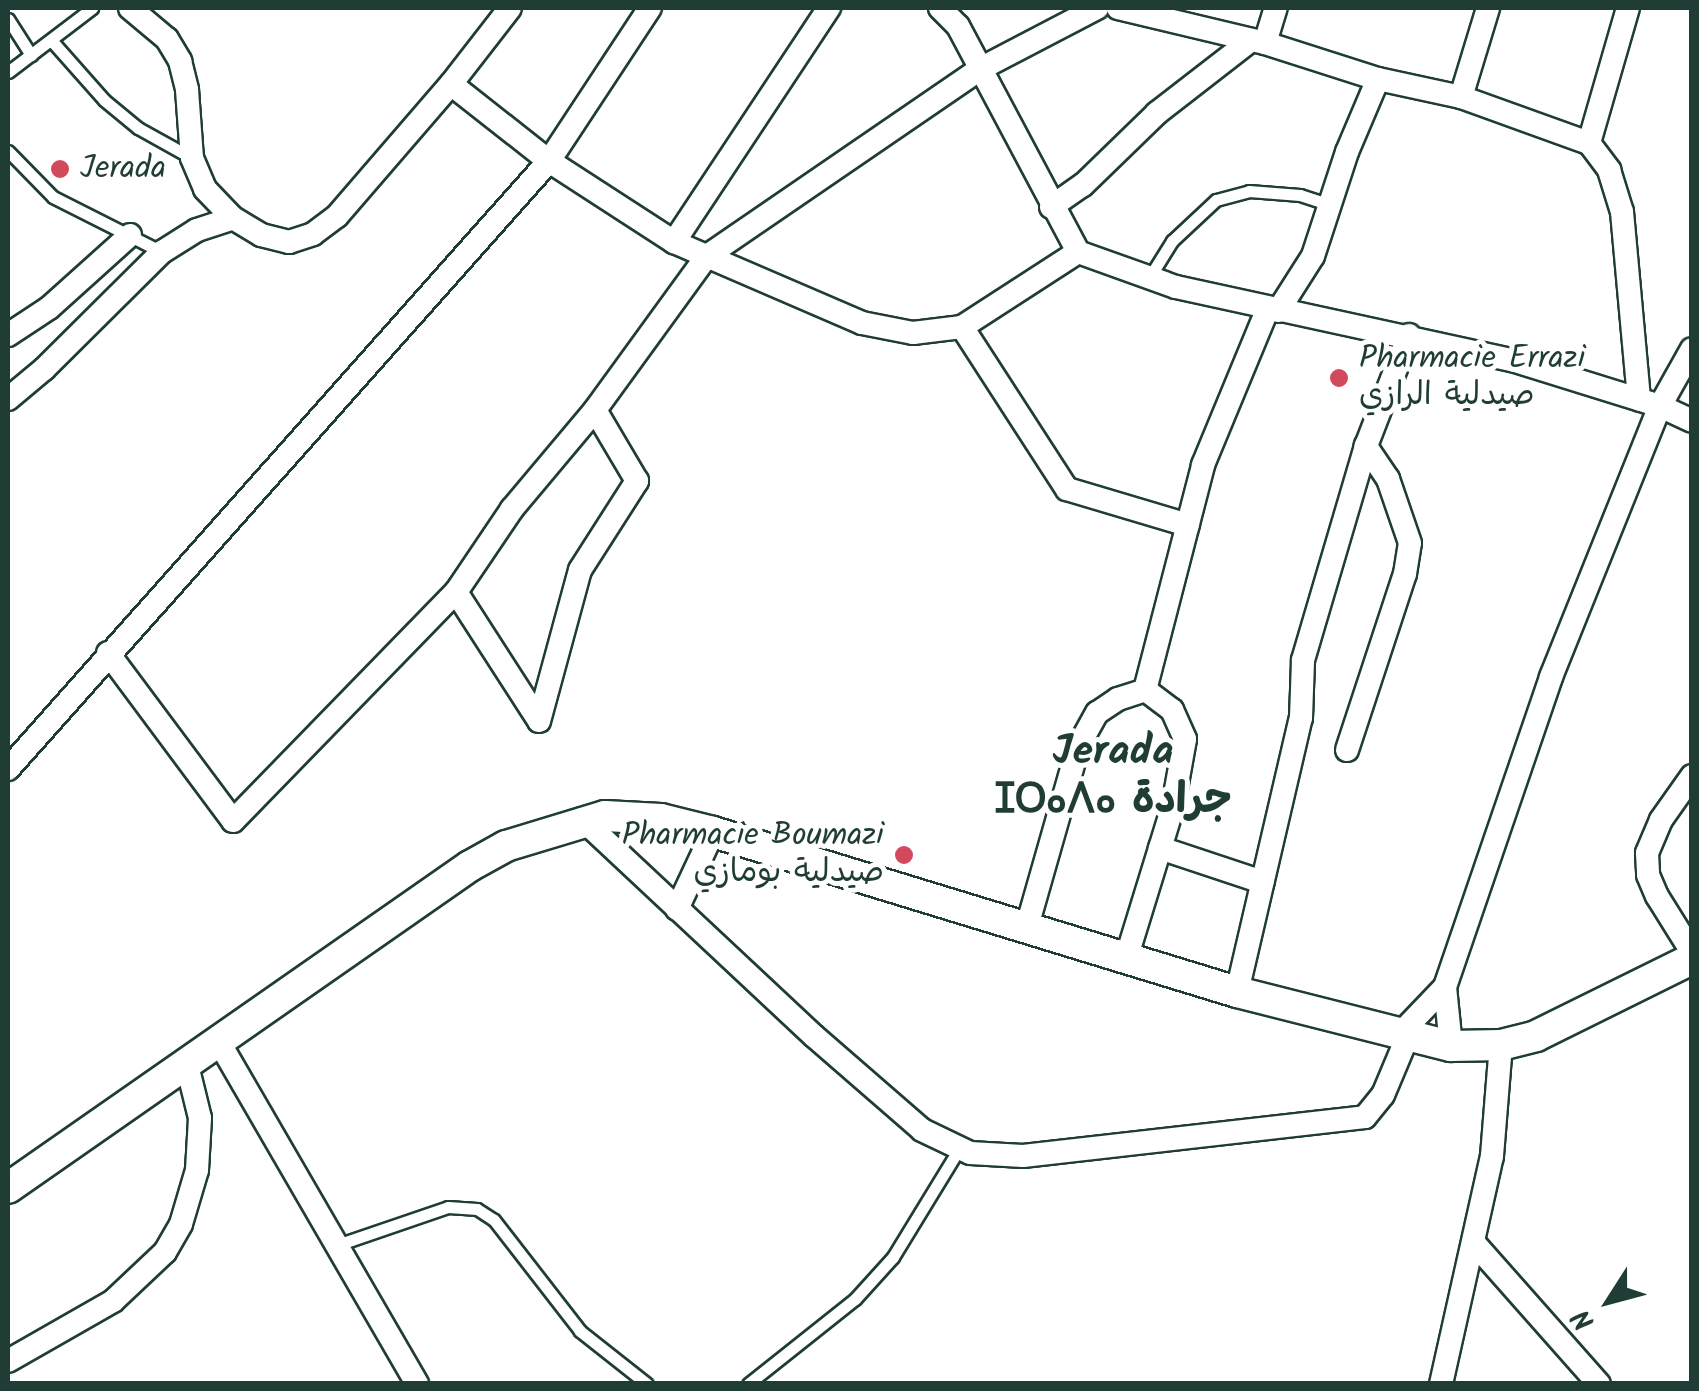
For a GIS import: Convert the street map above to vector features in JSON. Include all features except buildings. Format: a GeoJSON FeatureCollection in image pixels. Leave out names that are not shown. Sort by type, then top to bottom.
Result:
{"type":"FeatureCollection","features":[{"type":"Feature","properties":{"kind":"main road"},"geometry":{"type":"LineString","coordinates":[[8,1188],[470,866],[506,846],[582,819],[622,815],[713,832],[1237,992],[1402,1037],[1450,1046],[1501,1045],[1584,1016],[1692,956]]}},
{"type":"Feature","properties":{"kind":"street"},"geometry":{"type":"LineString","coordinates":[[130,8],[166,38],[180,61],[187,90],[192,158],[205,189],[234,218],[272,240],[304,238],[325,227],[451,84],[510,8]]}},
{"type":"Feature","properties":{"kind":"street"},"geometry":{"type":"LineString","coordinates":[[8,769],[108,652],[549,161],[650,8]]}},
{"type":"Feature","properties":{"kind":"street"},"geometry":{"type":"LineString","coordinates":[[674,242],[829,8]]}},
{"type":"Feature","properties":{"kind":"street"},"geometry":{"type":"LineString","coordinates":[[940,8],[958,26],[982,68],[1051,207],[1078,252],[1150,278],[1273,310],[1512,360],[1650,402],[1692,421]]}},
{"type":"Feature","properties":{"kind":"street"},"geometry":{"type":"LineString","coordinates":[[108,652],[234,821],[456,592],[512,509],[595,410],[707,256],[982,68],[1097,8]]}},
{"type":"Feature","properties":{"kind":"street"},"geometry":{"type":"LineString","coordinates":[[1118,8],[1258,41],[1378,79],[1462,98],[1589,143],[1609,170],[1622,212],[1650,402]]}},
{"type":"Feature","properties":{"kind":"street"},"geometry":{"type":"LineString","coordinates":[[1051,207],[1083,185],[1157,113],[1258,41],[1276,8]]}},
{"type":"Feature","properties":{"kind":"street"},"geometry":{"type":"LineString","coordinates":[[1462,98],[1488,8]]}},
{"type":"Feature","properties":{"kind":"street"},"geometry":{"type":"LineString","coordinates":[[1589,143],[1628,8]]}},
{"type":"Feature","properties":{"kind":"street"},"geometry":{"type":"LineString","coordinates":[[1145,690],[1203,464],[1273,310],[1314,256],[1361,113],[1378,79]]}},
{"type":"Feature","properties":{"kind":"street"},"geometry":{"type":"LineString","coordinates":[[451,84],[549,161],[674,242],[862,323],[913,333],[962,327],[1078,252]]}},
{"type":"Feature","properties":{"kind":"street"},"geometry":{"type":"LineString","coordinates":[[8,398],[44,370],[162,252],[197,230],[234,218]]}},
{"type":"Feature","properties":{"kind":"street"},"geometry":{"type":"LineString","coordinates":[[8,335],[50,308],[130,235]]}},
{"type":"Feature","properties":{"kind":"street"},"geometry":{"type":"LineString","coordinates":[[962,327],[1067,489],[1188,525]]}},
{"type":"Feature","properties":{"kind":"street"},"geometry":{"type":"LineString","coordinates":[[1237,992],[1302,718],[1303,660],[1366,446],[1409,336]]}},
{"type":"Feature","properties":{"kind":"street"},"geometry":{"type":"LineString","coordinates":[[582,819],[922,1130],[959,1149],[1024,1156],[1365,1117],[1383,1095],[1402,1037],[1445,987],[1650,402],[1692,349]]}},
{"type":"Feature","properties":{"kind":"street"},"geometry":{"type":"LineString","coordinates":[[456,592],[539,722],[580,570],[637,482],[595,410]]}},
{"type":"Feature","properties":{"kind":"street"},"geometry":{"type":"LineString","coordinates":[[1347,750],[1405,574],[1410,543],[1388,478],[1366,446]]}},
{"type":"Feature","properties":{"kind":"street"},"geometry":{"type":"LineString","coordinates":[[1126,959],[1160,848],[1185,739],[1172,710],[1145,690]]}},
{"type":"Feature","properties":{"kind":"street"},"geometry":{"type":"LineString","coordinates":[[1026,930],[1078,746],[1097,713],[1118,699],[1145,690]]}},
{"type":"Feature","properties":{"kind":"street"},"geometry":{"type":"LineString","coordinates":[[1692,776],[1661,820],[1647,853],[1648,875],[1657,896],[1692,956]]}},
{"type":"Feature","properties":{"kind":"street"},"geometry":{"type":"LineString","coordinates":[[677,909],[713,832]]}},
{"type":"Feature","properties":{"kind":"street"},"geometry":{"type":"LineString","coordinates":[[1160,848],[1262,882]]}},
{"type":"Feature","properties":{"kind":"street"},"geometry":{"type":"LineString","coordinates":[[1445,987],[1450,1046]]}},
{"type":"Feature","properties":{"kind":"street"},"geometry":{"type":"LineString","coordinates":[[219,1042],[417,1384]]}},
{"type":"Feature","properties":{"kind":"street"},"geometry":{"type":"LineString","coordinates":[[1440,1384],[1492,1156],[1501,1045]]}},
{"type":"Feature","properties":{"kind":"street"},"geometry":{"type":"LineString","coordinates":[[8,1361],[114,1301],[165,1252],[181,1224],[197,1170],[200,1118],[187,1065]]}},
{"type":"Feature","properties":{"kind":"street"},"geometry":{"type":"LineString","coordinates":[[1475,1244],[1599,1384]]}},
{"type":"Feature","properties":{"kind":"lane"},"geometry":{"type":"LineString","coordinates":[[8,72],[92,8]]}},
{"type":"Feature","properties":{"kind":"lane"},"geometry":{"type":"LineString","coordinates":[[8,18],[31,56]]}},
{"type":"Feature","properties":{"kind":"lane"},"geometry":{"type":"LineString","coordinates":[[51,40],[104,100],[138,128],[192,158]]}},
{"type":"Feature","properties":{"kind":"lane"},"geometry":{"type":"LineString","coordinates":[[8,152],[53,197],[162,252]]}},
{"type":"Feature","properties":{"kind":"lane"},"geometry":{"type":"LineString","coordinates":[[1150,278],[1172,241],[1216,200],[1249,191],[1300,195],[1331,205]]}},
{"type":"Feature","properties":{"kind":"lane"},"geometry":{"type":"LineString","coordinates":[[748,1384],[855,1298],[893,1258],[959,1149]]}},
{"type":"Feature","properties":{"kind":"lane"},"geometry":{"type":"LineString","coordinates":[[337,1245],[448,1208],[477,1209],[494,1220],[580,1331],[647,1384]]}},
{"type":"Feature","properties":{"kind":"place","name":"Jerada"},"geometry":{"type":"Point","coordinates":[60,169]}},
{"type":"Feature","properties":{"kind":"place","name":"Pharmacie Errazi صيدلية الرازي"},"geometry":{"type":"Point","coordinates":[1339,378]}},
{"type":"Feature","properties":{"kind":"place","name":"Pharmacie Boumazi صيدلية بومازي"},"geometry":{"type":"Point","coordinates":[904,855]}},
{"type":"Feature","properties":{"kind":"district","name":"Jerada ⵊⵔⴰⴷⴰ جرادة"},"geometry":{"type":"Point","coordinates":[1113,777]}}]}
